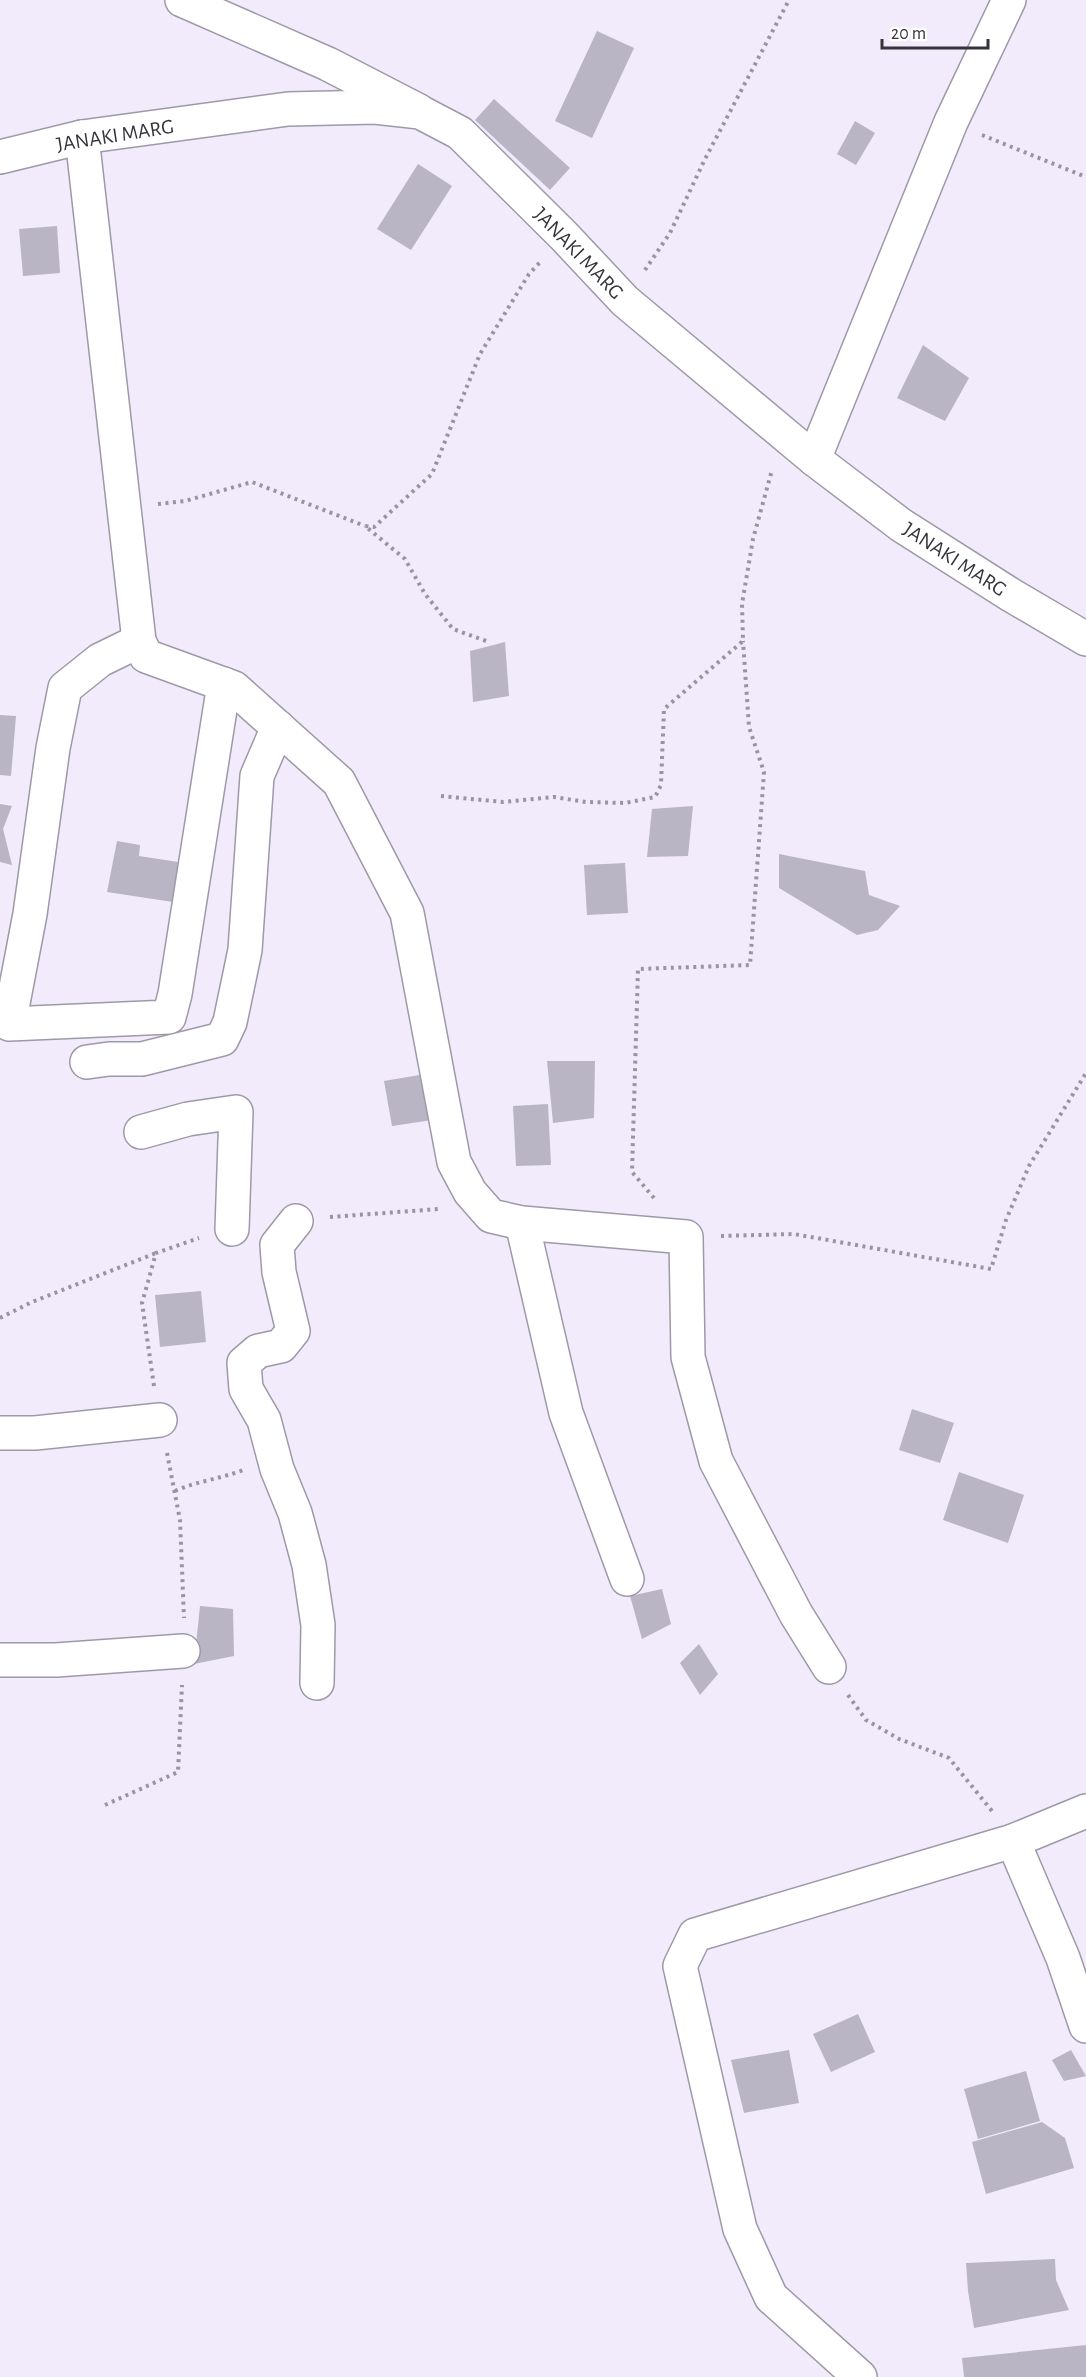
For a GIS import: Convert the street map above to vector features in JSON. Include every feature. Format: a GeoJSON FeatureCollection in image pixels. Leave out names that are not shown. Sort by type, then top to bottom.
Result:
{"type":"FeatureCollection","features":[{"type":"Feature","properties":{"kind":"street"},"geometry":{"type":"LineString","coordinates":[[182,0],[328,64],[420,112]]}},
{"type":"Feature","properties":{"kind":"street"},"geometry":{"type":"LineString","coordinates":[[814,459],[951,122],[1009,0]]}},
{"type":"Feature","properties":{"kind":"street","name":"JANAKI MARG"},"geometry":{"type":"LineString","coordinates":[[0,156],[82,137],[288,109],[375,107],[420,112],[460,133],[564,236],[625,301],[814,459],[901,525],[1011,596],[1086,639]]}},
{"type":"Feature","properties":{"kind":"street"},"geometry":{"type":"LineString","coordinates":[[82,137],[139,641],[146,656],[234,688],[339,782],[407,913],[454,1162],[470,1192],[482,1206],[491,1215],[522,1223],[686,1237],[688,1357],[716,1461],[796,1614],[829,1667]]}},
{"type":"Feature","properties":{"kind":"street"},"geometry":{"type":"LineString","coordinates":[[139,641],[100,660],[64,688],[53,748],[30,914],[9,1023],[169,1017],[175,994],[224,684]]}},
{"type":"Feature","properties":{"kind":"street"},"geometry":{"type":"LineString","coordinates":[[87,1062],[142,1059],[222,1039],[230,1022],[244,950],[257,776],[278,727]]}},
{"type":"Feature","properties":{"kind":"street"},"geometry":{"type":"LineString","coordinates":[[141,1132],[188,1119],[236,1112],[232,1229]]}},
{"type":"Feature","properties":{"kind":"street"},"geometry":{"type":"LineString","coordinates":[[296,1221],[277,1245],[279,1272],[293,1330],[280,1346],[258,1352],[244,1363],[246,1389],[264,1420],[274,1457],[295,1513],[309,1565],[318,1625],[316,1683]]}},
{"type":"Feature","properties":{"kind":"street"},"geometry":{"type":"LineString","coordinates":[[522,1223],[566,1413],[627,1579]]}},
{"type":"Feature","properties":{"kind":"street"},"geometry":{"type":"LineString","coordinates":[[0,1433],[36,1433],[160,1420]]}},
{"type":"Feature","properties":{"kind":"street"},"geometry":{"type":"LineString","coordinates":[[0,1660],[56,1660],[183,1651]]}},
{"type":"Feature","properties":{"kind":"street"},"geometry":{"type":"LineString","coordinates":[[860,2377],[771,2297],[740,2229],[680,1966],[695,1935],[1013,1841],[1086,1811]]}},
{"type":"Feature","properties":{"kind":"street"},"geometry":{"type":"LineString","coordinates":[[1013,1841],[1063,1958],[1086,2026]]}},
{"type":"Feature","properties":{"kind":"path"},"geometry":{"type":"LineString","coordinates":[[625,301],[670,233],[705,159],[789,0]]}},
{"type":"Feature","properties":{"kind":"path"},"geometry":{"type":"LineString","coordinates":[[951,122],[1086,177]]}},
{"type":"Feature","properties":{"kind":"path"},"geometry":{"type":"LineString","coordinates":[[123,508],[185,501],[252,482],[365,526],[374,527],[432,474],[480,354],[529,274],[564,236]]}},
{"type":"Feature","properties":{"kind":"path"},"geometry":{"type":"LineString","coordinates":[[784,435],[753,539],[742,604],[749,727],[764,772],[750,965],[638,969],[632,1172],[686,1237],[794,1234],[991,1269],[1006,1220],[1029,1166],[1086,1073]]}},
{"type":"Feature","properties":{"kind":"path"},"geometry":{"type":"LineString","coordinates":[[365,526],[405,559],[425,594],[453,629],[486,641]]}},
{"type":"Feature","properties":{"kind":"path"},"geometry":{"type":"LineString","coordinates":[[441,796],[503,802],[554,797],[586,802],[625,803],[655,797],[662,785],[664,709],[743,640]]}},
{"type":"Feature","properties":{"kind":"path"},"geometry":{"type":"LineString","coordinates":[[296,1221],[482,1206]]}},
{"type":"Feature","properties":{"kind":"path"},"geometry":{"type":"LineString","coordinates":[[0,1318],[32,1302],[156,1253],[224,1229],[232,1229]]}},
{"type":"Feature","properties":{"kind":"path"},"geometry":{"type":"LineString","coordinates":[[105,1805],[178,1772],[183,1651],[180,1520],[160,1420],[142,1303],[156,1253]]}},
{"type":"Feature","properties":{"kind":"path"},"geometry":{"type":"LineString","coordinates":[[175,1491],[195,1482],[224,1478],[274,1457]]}},
{"type":"Feature","properties":{"kind":"path"},"geometry":{"type":"LineString","coordinates":[[829,1667],[866,1720],[899,1739],[949,1758],[984,1800],[1013,1841]]}},
{"type":"Feature","properties":{"kind":"building"},"geometry":{"type":"Polygon","coordinates":[[[597,31],[634,48],[592,138],[555,121],[597,31]]]}},
{"type":"Feature","properties":{"kind":"building"},"geometry":{"type":"Polygon","coordinates":[[[494,99],[570,168],[550,190],[475,120],[494,99]]]}},
{"type":"Feature","properties":{"kind":"building"},"geometry":{"type":"Polygon","coordinates":[[[855,121],[875,133],[856,165],[837,154],[855,121]]]}},
{"type":"Feature","properties":{"kind":"building"},"geometry":{"type":"Polygon","coordinates":[[[418,164],[452,186],[411,250],[377,229],[418,164]]]}},
{"type":"Feature","properties":{"kind":"building"},"geometry":{"type":"Polygon","coordinates":[[[57,226],[60,273],[23,276],[19,229],[57,226]]]}},
{"type":"Feature","properties":{"kind":"building"},"geometry":{"type":"Polygon","coordinates":[[[923,345],[969,378],[945,421],[897,398],[923,345]]]}},
{"type":"Feature","properties":{"kind":"building"},"geometry":{"type":"Polygon","coordinates":[[[505,642],[509,696],[473,702],[470,651],[505,642]]]}},
{"type":"Feature","properties":{"kind":"building"},"geometry":{"type":"Polygon","coordinates":[[[0,715],[16,716],[11,776],[0,775],[0,715]]]}},
{"type":"Feature","properties":{"kind":"building"},"geometry":{"type":"Polygon","coordinates":[[[0,804],[12,806],[3,829],[12,865],[0,862],[0,804]]]}},
{"type":"Feature","properties":{"kind":"building"},"geometry":{"type":"Polygon","coordinates":[[[693,806],[688,856],[647,857],[652,809],[693,806]]]}},
{"type":"Feature","properties":{"kind":"building"},"geometry":{"type":"Polygon","coordinates":[[[117,841],[140,845],[139,856],[178,862],[173,902],[107,892],[117,841]]]}},
{"type":"Feature","properties":{"kind":"building"},"geometry":{"type":"Polygon","coordinates":[[[779,854],[865,871],[869,895],[900,906],[878,930],[857,935],[779,888],[779,854]]]}},
{"type":"Feature","properties":{"kind":"building"},"geometry":{"type":"Polygon","coordinates":[[[625,863],[628,913],[587,915],[584,865],[625,863]]]}},
{"type":"Feature","properties":{"kind":"building"},"geometry":{"type":"Polygon","coordinates":[[[547,1061],[595,1061],[594,1118],[553,1123],[547,1061]]]}},
{"type":"Feature","properties":{"kind":"building"},"geometry":{"type":"Polygon","coordinates":[[[431,1073],[439,1119],[392,1126],[384,1081],[431,1073]]]}},
{"type":"Feature","properties":{"kind":"building"},"geometry":{"type":"Polygon","coordinates":[[[548,1104],[551,1165],[516,1166],[513,1106],[548,1104]]]}},
{"type":"Feature","properties":{"kind":"building"},"geometry":{"type":"Polygon","coordinates":[[[201,1291],[206,1342],[160,1347],[155,1295],[201,1291]]]}},
{"type":"Feature","properties":{"kind":"building"},"geometry":{"type":"Polygon","coordinates":[[[912,1409],[954,1423],[940,1463],[899,1450],[912,1409]]]}},
{"type":"Feature","properties":{"kind":"building"},"geometry":{"type":"Polygon","coordinates":[[[959,1472],[1024,1495],[1008,1543],[943,1520],[959,1472]]]}},
{"type":"Feature","properties":{"kind":"building"},"geometry":{"type":"Polygon","coordinates":[[[662,1589],[671,1624],[642,1639],[630,1596],[662,1589]]]}},
{"type":"Feature","properties":{"kind":"building"},"geometry":{"type":"Polygon","coordinates":[[[200,1606],[233,1609],[234,1656],[194,1664],[200,1606]]]}},
{"type":"Feature","properties":{"kind":"building"},"geometry":{"type":"Polygon","coordinates":[[[699,1644],[718,1674],[700,1695],[680,1663],[699,1644]]]}},
{"type":"Feature","properties":{"kind":"building"},"geometry":{"type":"Polygon","coordinates":[[[858,2014],[875,2052],[831,2072],[813,2034],[858,2014]]]}},
{"type":"Feature","properties":{"kind":"building"},"geometry":{"type":"Polygon","coordinates":[[[789,2050],[799,2103],[744,2113],[731,2060],[789,2050]]]}},
{"type":"Feature","properties":{"kind":"building"},"geometry":{"type":"Polygon","coordinates":[[[1071,2050],[1086,2076],[1064,2081],[1052,2060],[1071,2050]]]}},
{"type":"Feature","properties":{"kind":"building"},"geometry":{"type":"Polygon","coordinates":[[[1026,2071],[1040,2121],[978,2139],[964,2089],[1026,2071]]]}},
{"type":"Feature","properties":{"kind":"building"},"geometry":{"type":"Polygon","coordinates":[[[1042,2122],[1065,2138],[1074,2168],[986,2194],[972,2142],[1042,2122]]]}},
{"type":"Feature","properties":{"kind":"building"},"geometry":{"type":"Polygon","coordinates":[[[1055,2259],[1056,2280],[1069,2310],[974,2328],[966,2263],[1055,2259]]]}},
{"type":"Feature","properties":{"kind":"building"},"geometry":{"type":"Polygon","coordinates":[[[1086,2345],[1086,2377],[964,2377],[962,2358],[1086,2345]]]}}]}
